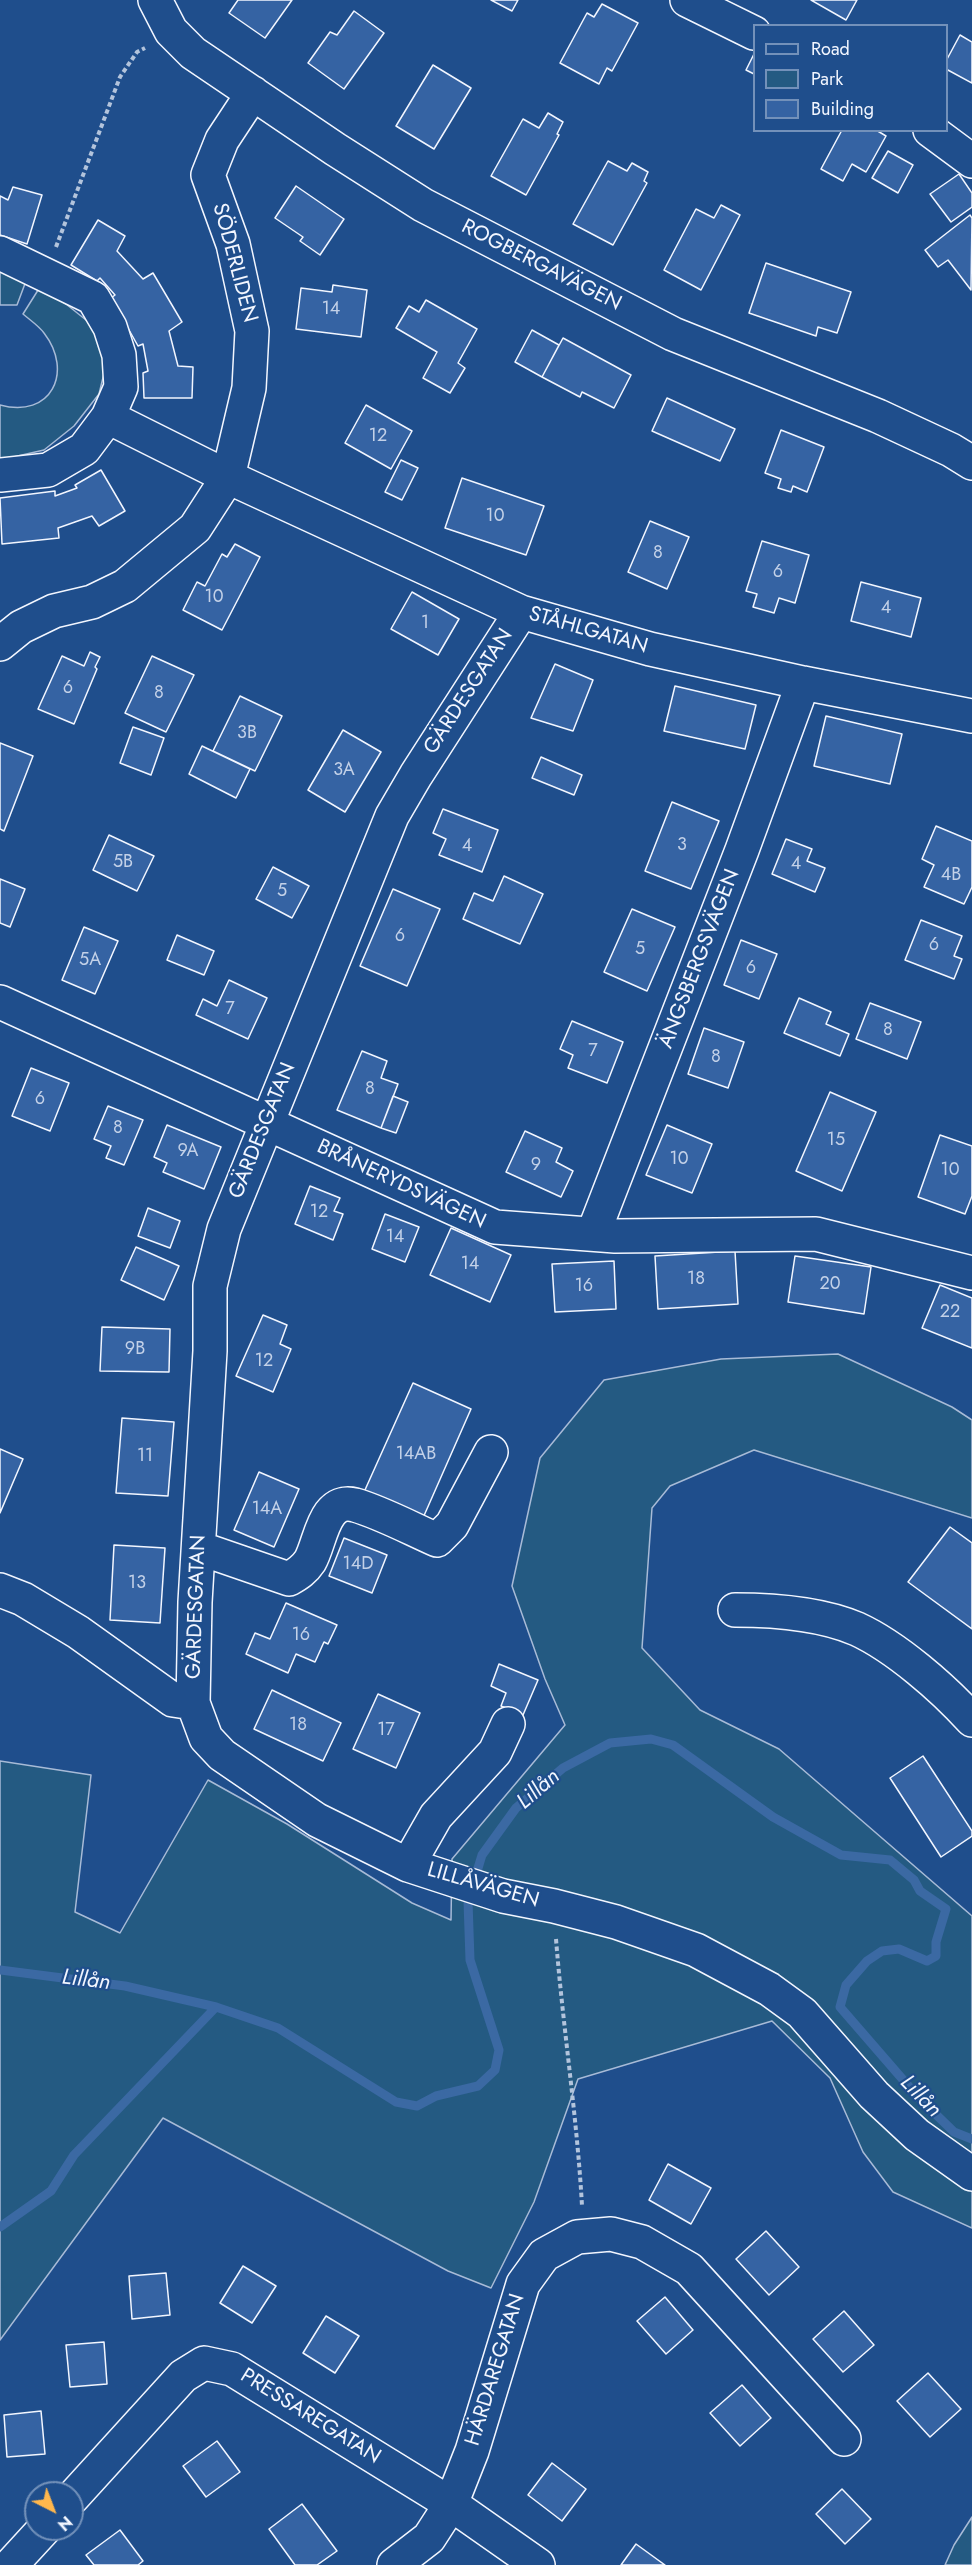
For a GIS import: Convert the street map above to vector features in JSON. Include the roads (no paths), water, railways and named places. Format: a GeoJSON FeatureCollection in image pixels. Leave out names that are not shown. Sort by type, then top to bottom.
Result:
{"type":"FeatureCollection","features":[{"type":"Feature","properties":{"kind":"street","name":"ROGBERGAVÄGEN"},"geometry":{"type":"LineString","coordinates":[[155,0],[171,31],[193,52],[335,149],[423,205],[673,334],[878,416],[951,450],[972,463]]}},
{"type":"Feature","properties":{"kind":"street"},"geometry":{"type":"LineString","coordinates":[[687,0],[753,33]]}},
{"type":"Feature","properties":{"kind":"street","name":"SÖDERLIDEN"},"geometry":{"type":"LineString","coordinates":[[0,644],[21,627],[54,611],[92,602],[125,586],[195,528],[228,477],[249,388],[252,331],[233,243],[208,175],[222,140],[253,93]]}},
{"type":"Feature","properties":{"kind":"street"},"geometry":{"type":"LineString","coordinates":[[933,132],[972,161]]}},
{"type":"Feature","properties":{"kind":"street"},"geometry":{"type":"LineString","coordinates":[[0,253],[93,298],[110,327],[119,355],[121,387],[108,417],[84,449],[48,470],[0,475]]}},
{"type":"Feature","properties":{"kind":"street","name":"STÅHLGATAN"},"geometry":{"type":"LineString","coordinates":[[108,417],[228,477],[521,612],[650,649],[803,683],[972,716]]}},
{"type":"Feature","properties":{"kind":"street","name":"GÄRDESGATAN"},"geometry":{"type":"LineString","coordinates":[[193,1703],[210,1351],[210,1286],[224,1229],[392,816],[521,612]]}},
{"type":"Feature","properties":{"kind":"street","name":"ÄNGSBERGSVÄGEN"},"geometry":{"type":"LineString","coordinates":[[593,1234],[738,861],[803,683]]}},
{"type":"Feature","properties":{"kind":"street","name":"BRÅNERYDSVÄGEN"},"geometry":{"type":"LineString","coordinates":[[0,1002],[495,1227],[593,1234],[816,1234],[972,1272]]}},
{"type":"Feature","properties":{"kind":"street"},"geometry":{"type":"LineString","coordinates":[[199,1548],[289,1579],[300,1574],[310,1560],[329,1515],[336,1507],[353,1505],[437,1540],[452,1524],[491,1452]]}},
{"type":"Feature","properties":{"kind":"street"},"geometry":{"type":"LineString","coordinates":[[0,1590],[23,1599],[78,1632],[173,1700],[193,1703]]}},
{"type":"Feature","properties":{"kind":"street"},"geometry":{"type":"LineString","coordinates":[[735,1610],[778,1610],[856,1629],[926,1676],[972,1720]]}},
{"type":"Feature","properties":{"kind":"street","name":"LILLÅVÄGEN"},"geometry":{"type":"LineString","coordinates":[[193,1703],[206,1738],[222,1755],[317,1820],[419,1868],[503,1896],[616,1922],[696,1950],[769,1989],[802,2013],[874,2095],[917,2135],[972,2174]]}},
{"type":"Feature","properties":{"kind":"street"},"geometry":{"type":"LineString","coordinates":[[419,1868],[436,1816],[495,1752],[508,1724]]}},
{"type":"Feature","properties":{"kind":"street","name":"HÄRDAREGATAN"},"geometry":{"type":"LineString","coordinates":[[394,2565],[429,2538],[451,2504],[472,2451],[523,2284],[544,2255],[577,2237],[611,2234],[642,2242],[689,2269],[844,2439]]}},
{"type":"Feature","properties":{"kind":"street","name":"PRESSAREGATAN"},"geometry":{"type":"LineString","coordinates":[[84,2485],[183,2376],[204,2363],[232,2369],[451,2504],[538,2565]]}},
{"type":"Feature","properties":{"kind":"street"},"geometry":{"type":"LineString","coordinates":[[11,2565],[33,2541]]}},
{"type":"Feature","properties":{"kind":"waterway","name":"Lillån"},"geometry":{"type":"LineString","coordinates":[[0,1970],[125,1986],[216,2007],[278,2028],[396,2102],[417,2106],[436,2096],[478,2086],[495,2070],[499,2050],[470,1960],[468,1901],[482,1855],[516,1808],[563,1768],[610,1743],[651,1739],[673,1745],[773,1817],[841,1855],[890,1860],[914,1880],[920,1891],[946,1909],[936,1942],[936,1956],[927,1961],[899,1949],[882,1951],[867,1961],[846,1985],[840,2007],[918,2097],[954,2132],[972,2139]]}},
{"type":"Feature","properties":{"kind":"waterway"},"geometry":{"type":"LineString","coordinates":[[0,2227],[51,2191],[74,2155],[216,2007]]}}]}
